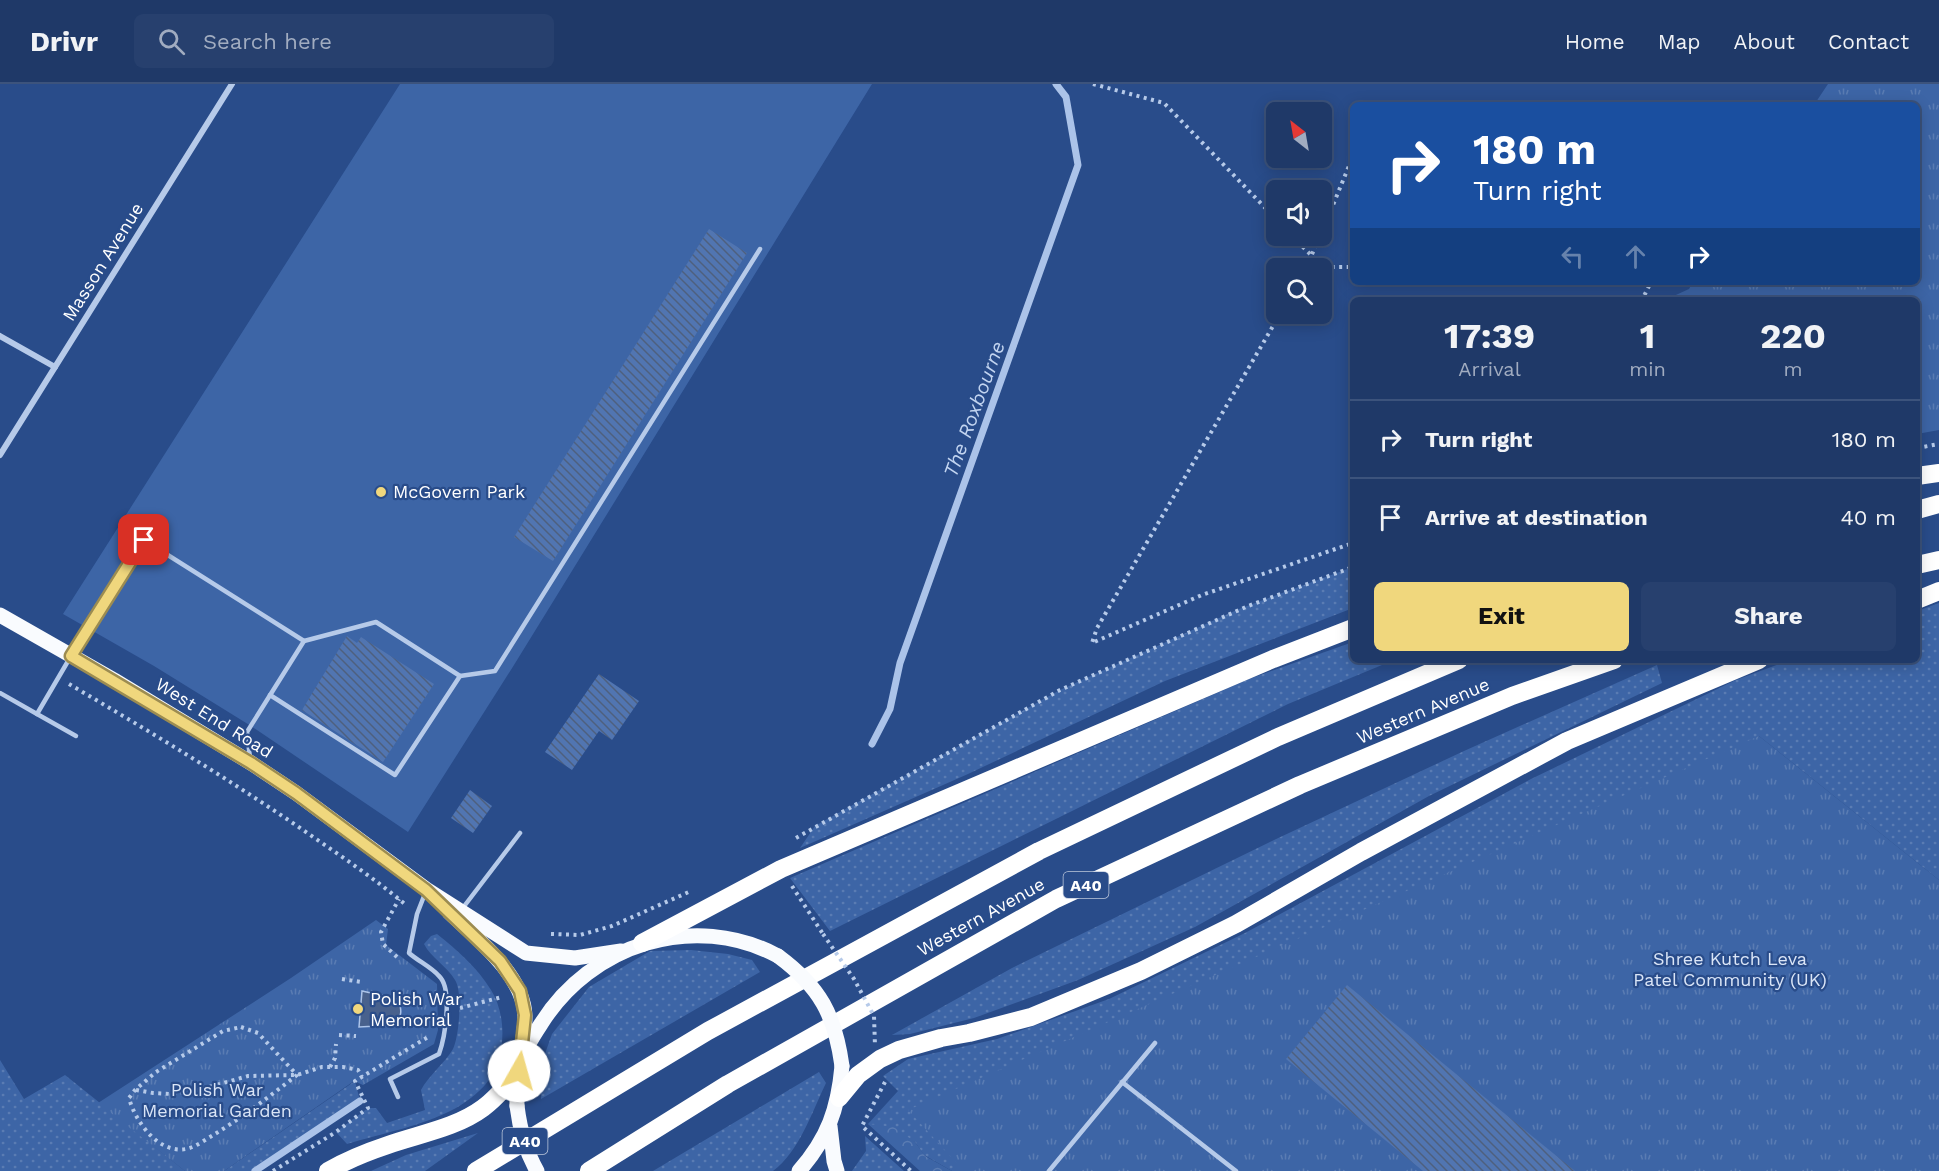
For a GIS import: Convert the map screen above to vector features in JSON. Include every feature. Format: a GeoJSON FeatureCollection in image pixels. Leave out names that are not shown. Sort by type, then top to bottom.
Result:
{"type":"FeatureCollection","features":[{"type":"Feature","properties":{"kind":"highway"},"geometry":{"type":"LineString","coordinates":[[1920,476],[1939,473]]}},
{"type":"Feature","properties":{"kind":"highway"},"geometry":{"type":"LineString","coordinates":[[1920,509],[1939,504]]}},
{"type":"Feature","properties":{"kind":"highway"},"geometry":{"type":"LineString","coordinates":[[1920,564],[1939,560]]}},
{"type":"Feature","properties":{"kind":"highway"},"geometry":{"type":"LineString","coordinates":[[1920,599],[1939,591]]}},
{"type":"Feature","properties":{"kind":"highway"},"geometry":{"type":"LineString","coordinates":[[642,943],[781,869],[1273,658],[1350,629]]}},
{"type":"Feature","properties":{"kind":"highway","name":"Western Avenue"},"geometry":{"type":"LineString","coordinates":[[476,1171],[708,1031],[1039,851],[1278,737],[1452,663]]}},
{"type":"Feature","properties":{"kind":"highway","name":"Western Avenue"},"geometry":{"type":"LineString","coordinates":[[589,1171],[728,1084],[1056,899],[1311,780],[1512,696],[1606,663]]}},
{"type":"Feature","properties":{"kind":"highway"},"geometry":{"type":"LineString","coordinates":[[839,1098],[858,1075],[880,1059],[899,1050],[941,1038],[1031,1017],[1141,970],[1236,924],[1360,852],[1567,741],[1752,663]]}},
{"type":"Feature","properties":{"kind":"highway"},"geometry":{"type":"LineString","coordinates":[[328,1171],[346,1161],[387,1145],[445,1127],[482,1109],[506,1087],[519,1067]]}},
{"type":"Feature","properties":{"kind":"main road","name":"West End Road"},"geometry":{"type":"LineString","coordinates":[[0,615],[251,763],[296,793],[426,890],[526,953],[575,958],[621,951]]}},
{"type":"Feature","properties":{"kind":"main road","name":"West End Road"},"geometry":{"type":"LineString","coordinates":[[426,890],[500,961],[520,991],[525,1015],[519,1067]]}},
{"type":"Feature","properties":{"kind":"main road"},"geometry":{"type":"LineString","coordinates":[[537,1171],[528,1156],[520,1129],[517,1106],[519,1067],[549,1011],[567,990],[588,972],[621,951],[642,943],[689,936],[739,940],[761,947],[778,956],[798,971],[817,993],[830,1014],[842,1066],[839,1098],[819,1145],[799,1171]]}},
{"type":"Feature","properties":{"kind":"main road"},"geometry":{"type":"LineString","coordinates":[[830,1123],[830,1138],[837,1171]]}},
{"type":"Feature","properties":{"kind":"street","name":"Masson Avenue"},"geometry":{"type":"LineString","coordinates":[[0,455],[232,84]]}},
{"type":"Feature","properties":{"kind":"street"},"geometry":{"type":"LineString","coordinates":[[0,336],[55,367]]}},
{"type":"Feature","properties":{"kind":"lane"},"geometry":{"type":"LineString","coordinates":[[251,763],[247,732],[304,641],[376,622],[460,676],[495,671],[760,249]]}},
{"type":"Feature","properties":{"kind":"lane"},"geometry":{"type":"LineString","coordinates":[[37,714],[144,540],[304,641]]}},
{"type":"Feature","properties":{"kind":"lane"},"geometry":{"type":"LineString","coordinates":[[270,695],[395,775],[460,676]]}},
{"type":"Feature","properties":{"kind":"lane"},"geometry":{"type":"LineString","coordinates":[[0,693],[76,736]]}},
{"type":"Feature","properties":{"kind":"lane"},"geometry":{"type":"LineString","coordinates":[[460,911],[520,833]]}},
{"type":"Feature","properties":{"kind":"lane"},"geometry":{"type":"LineString","coordinates":[[398,1097],[390,1079],[439,1054],[444,1038],[446,987],[440,976],[409,953],[417,914],[426,890]]}},
{"type":"Feature","properties":{"kind":"lane"},"geometry":{"type":"LineString","coordinates":[[1049,1171],[1155,1043]]}},
{"type":"Feature","properties":{"kind":"lane"},"geometry":{"type":"LineString","coordinates":[[1122,1082],[1236,1171]]}},
{"type":"Feature","properties":{"kind":"path"},"geometry":{"type":"LineString","coordinates":[[1093,84],[1164,103],[1266,209]]}},
{"type":"Feature","properties":{"kind":"path"},"geometry":{"type":"LineString","coordinates":[[1332,207],[1350,163]]}},
{"type":"Feature","properties":{"kind":"path"},"geometry":{"type":"LineString","coordinates":[[1302,246],[1323,267],[1350,267]]}},
{"type":"Feature","properties":{"kind":"path"},"geometry":{"type":"LineString","coordinates":[[1312,256],[1316,246]]}},
{"type":"Feature","properties":{"kind":"path"},"geometry":{"type":"LineString","coordinates":[[1274,324],[1097,628],[1092,643],[1202,595],[1350,544]]}},
{"type":"Feature","properties":{"kind":"path"},"geometry":{"type":"LineString","coordinates":[[1920,447],[1939,444]]}},
{"type":"Feature","properties":{"kind":"path"},"geometry":{"type":"LineString","coordinates":[[790,842],[1060,690],[1248,606],[1350,568]]}},
{"type":"Feature","properties":{"kind":"path"},"geometry":{"type":"LineString","coordinates":[[58,677],[253,795],[356,866],[399,899],[381,932],[383,944],[404,963]]}},
{"type":"Feature","properties":{"kind":"path"},"geometry":{"type":"LineString","coordinates":[[787,878],[854,979],[874,1016],[875,1046]]}},
{"type":"Feature","properties":{"kind":"path"},"geometry":{"type":"LineString","coordinates":[[550,934],[580,934],[612,926],[698,888]]}},
{"type":"Feature","properties":{"kind":"path"},"geometry":{"type":"LineString","coordinates":[[342,979],[361,982]]}},
{"type":"Feature","properties":{"kind":"path"},"geometry":{"type":"LineString","coordinates":[[445,1013],[504,996]]}},
{"type":"Feature","properties":{"kind":"path"},"geometry":{"type":"LineString","coordinates":[[241,1027],[258,1033],[297,1075],[246,1116],[186,1149],[171,1149],[150,1136],[132,1113],[129,1098],[156,1072],[223,1030],[241,1027]]}},
{"type":"Feature","properties":{"kind":"path"},"geometry":{"type":"LineString","coordinates":[[339,1035],[356,1036]]}},
{"type":"Feature","properties":{"kind":"path"},"geometry":{"type":"LineString","coordinates":[[273,1171],[343,1127],[368,1108],[355,1081],[432,1035]]}},
{"type":"Feature","properties":{"kind":"path"},"geometry":{"type":"LineString","coordinates":[[330,1067],[335,1059],[336,1044]]}},
{"type":"Feature","properties":{"kind":"path"},"geometry":{"type":"LineString","coordinates":[[135,1090],[153,1094],[195,1091],[248,1076],[297,1075],[322,1067],[358,1070],[362,1077]]}},
{"type":"Feature","properties":{"kind":"path"},"geometry":{"type":"LineString","coordinates":[[888,1076],[862,1126],[911,1171]]}},
{"type":"Feature","properties":{"kind":"green space","name":"McGovern Park"},"geometry":{"type":"Polygon","coordinates":[[[400,84],[872,84],[514,665],[408,832],[251,726],[154,666],[63,614],[400,84]]]}},
{"type":"Feature","properties":{"kind":"green space"},"geometry":{"type":"Polygon","coordinates":[[[1828,84],[1939,84],[1939,430],[1920,433],[1920,297],[1672,297],[1689,289],[1691,285],[1920,285],[1920,102],[1816,102],[1828,84]]]}},
{"type":"Feature","properties":{"kind":"green space"},"geometry":{"type":"Polygon","coordinates":[[[1350,568],[1350,609],[1165,681],[968,774],[800,848],[815,826],[1060,690],[1239,609],[1350,568]]]}},
{"type":"Feature","properties":{"kind":"green space"},"geometry":{"type":"Polygon","coordinates":[[[1939,603],[1939,880],[1759,736],[1022,1171],[952,1171],[924,1155],[915,1142],[868,1124],[898,1091],[883,1076],[908,1059],[997,1039],[1109,999],[1245,933],[1531,779],[1736,680],[1782,663],[1920,663],[1920,610],[1939,603]]]}},
{"type":"Feature","properties":{"kind":"green space"},"geometry":{"type":"Polygon","coordinates":[[[1350,643],[1350,663],[1387,663],[1288,704],[830,931],[790,878],[1249,679],[1350,643]]]}},
{"type":"Feature","properties":{"kind":"green space"},"geometry":{"type":"Polygon","coordinates":[[[1657,665],[1662,683],[1429,796],[1195,927],[1078,980],[974,1018],[910,1034],[892,1035],[1012,968],[1274,840],[1464,751],[1657,665]]]}},
{"type":"Feature","properties":{"kind":"green space","name":"Shree Kutch Leva Patel Community (UK)"},"geometry":{"type":"Polygon","coordinates":[[[1759,736],[1939,880],[1939,1171],[964,1171],[908,1110],[1759,736]]]}},
{"type":"Feature","properties":{"kind":"green space","name":"Polish War Memorial Garden"},"geometry":{"type":"Polygon","coordinates":[[[376,920],[388,929],[386,945],[437,984],[438,1030],[434,1044],[363,1085],[354,1081],[224,1171],[185,1171],[98,1103],[291,978],[376,920]]]}},
{"type":"Feature","properties":{"kind":"green space"},"geometry":{"type":"Polygon","coordinates":[[[437,934],[473,966],[491,990],[500,1013],[502,1026],[501,1052],[497,1064],[485,1085],[456,1108],[417,1124],[347,1144],[336,1132],[368,1108],[376,1108],[387,1123],[425,1110],[421,1090],[453,1049],[459,1014],[457,986],[452,975],[424,944],[431,936],[437,934]]]}},
{"type":"Feature","properties":{"kind":"green space"},"geometry":{"type":"Polygon","coordinates":[[[691,950],[728,954],[752,960],[760,972],[541,1099],[541,1065],[552,1034],[589,987],[650,951],[691,950]]]}},
{"type":"Feature","properties":{"kind":"green space"},"geometry":{"type":"Polygon","coordinates":[[[0,1060],[24,1099],[65,1075],[185,1171],[0,1171],[0,1060]]]}},
{"type":"Feature","properties":{"kind":"green space"},"geometry":{"type":"Polygon","coordinates":[[[819,1072],[826,1083],[810,1119],[798,1142],[773,1171],[653,1171],[819,1072]]]}},
{"type":"Feature","properties":{"kind":"green space"},"geometry":{"type":"Polygon","coordinates":[[[355,1081],[360,1101],[255,1171],[224,1171],[355,1081]]]}},
{"type":"Feature","properties":{"kind":"green space"},"geometry":{"type":"Polygon","coordinates":[[[868,1124],[894,1127],[915,1142],[925,1156],[952,1171],[920,1171],[868,1124]]]}},
{"type":"Feature","properties":{"kind":"green space"},"geometry":{"type":"Polygon","coordinates":[[[478,1133],[425,1171],[371,1171],[406,1155],[478,1133]]]}},
{"type":"Feature","properties":{"kind":"green space"},"geometry":{"type":"Polygon","coordinates":[[[865,1136],[904,1171],[852,1171],[866,1151],[865,1136]]]}},
{"type":"Feature","properties":{"kind":"shaded area"},"geometry":{"type":"Polygon","coordinates":[[[362,991],[398,999],[401,1012],[396,1025],[359,1027],[362,991]]]}},
{"type":"Feature","properties":{"kind":"building"},"geometry":{"type":"Polygon","coordinates":[[[709,229],[747,253],[553,561],[514,537],[709,229]]]}},
{"type":"Feature","properties":{"kind":"building"},"geometry":{"type":"Polygon","coordinates":[[[347,636],[357,643],[361,637],[434,684],[383,762],[302,710],[347,636]]]}},
{"type":"Feature","properties":{"kind":"building"},"geometry":{"type":"Polygon","coordinates":[[[599,674],[639,701],[612,740],[599,731],[572,770],[545,752],[599,674]]]}},
{"type":"Feature","properties":{"kind":"building"},"geometry":{"type":"Polygon","coordinates":[[[470,790],[492,806],[473,833],[451,818],[470,790]]]}},
{"type":"Feature","properties":{"kind":"building"},"geometry":{"type":"Polygon","coordinates":[[[1347,985],[1575,1171],[1423,1171],[1286,1059],[1347,985]]]}},
{"type":"Feature","properties":{"kind":"waterway","name":"The Roxbourne"},"geometry":{"type":"LineString","coordinates":[[872,744],[890,709],[900,663],[1078,165],[1066,97],[1056,84]]}},
{"type":"Feature","properties":{"kind":"waterway","name":"The Roxbourne"},"geometry":{"type":"LineString","coordinates":[[255,1171],[360,1101]]}},
{"type":"Feature","properties":{"kind":"place","name":"McGovern Park"},"geometry":{"type":"Point","coordinates":[381,492]}},
{"type":"Feature","properties":{"kind":"place","name":"Polish War Memorial"},"geometry":{"type":"Point","coordinates":[358,1009]}},
{"type":"Feature","properties":{"kind":"route"},"geometry":{"type":"LineString","coordinates":[[144,540],[71,656],[251,763],[296,793],[426,890],[500,961],[520,991],[525,1015],[519,1071]]}}]}
